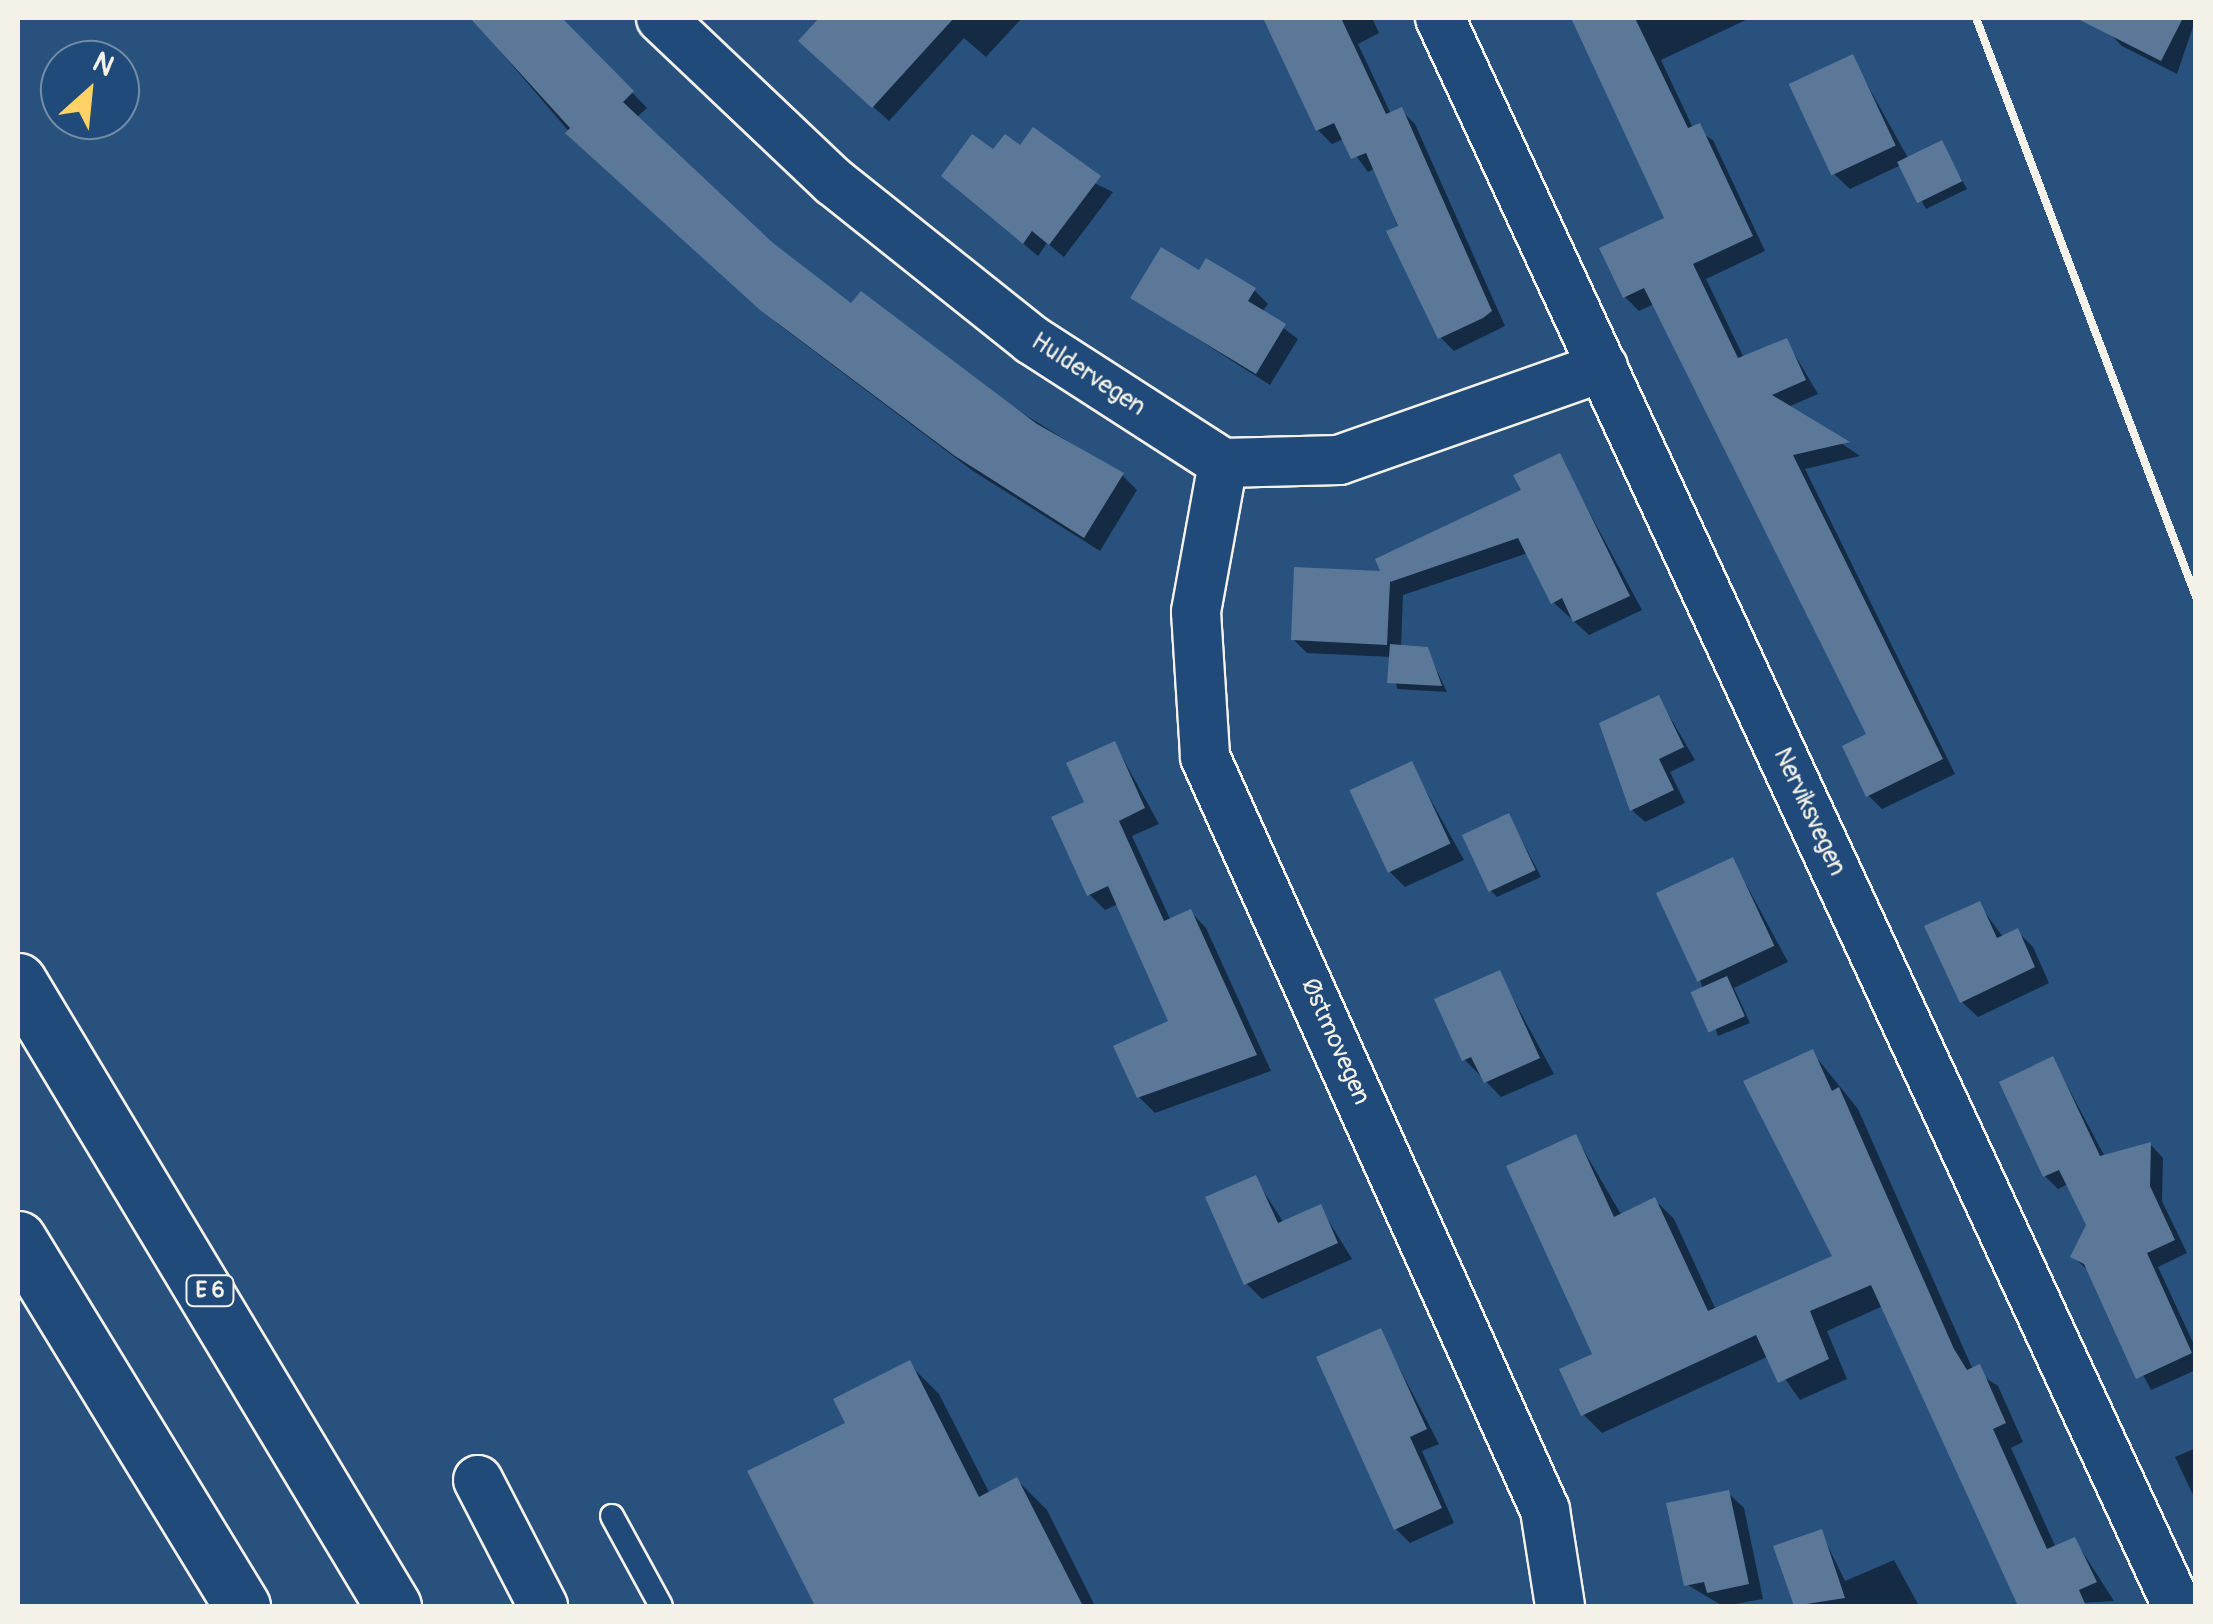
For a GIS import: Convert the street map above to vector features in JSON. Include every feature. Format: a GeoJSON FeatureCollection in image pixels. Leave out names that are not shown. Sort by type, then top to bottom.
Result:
{"type":"FeatureCollection","features":[{"type":"Feature","properties":{"kind":"highway","name":"E 6"},"geometry":{"type":"LineString","coordinates":[[18,981],[393,1606]]}},
{"type":"Feature","properties":{"kind":"highway"},"geometry":{"type":"LineString","coordinates":[[18,1239],[242,1606]]}},
{"type":"Feature","properties":{"kind":"street","name":"Huldervegen"},"geometry":{"type":"LineString","coordinates":[[661,18],[834,182],[1032,340],[1223,463]]}},
{"type":"Feature","properties":{"kind":"street","name":"Nerviksvegen"},"geometry":{"type":"LineString","coordinates":[[1440,18],[2177,1606]]}},
{"type":"Feature","properties":{"kind":"street"},"geometry":{"type":"LineString","coordinates":[[1223,463],[1340,460],[1604,367]]}},
{"type":"Feature","properties":{"kind":"street","name":"Østmovegen"},"geometry":{"type":"LineString","coordinates":[[1223,463],[1196,612],[1205,756],[1545,1510],[1560,1606]]}},
{"type":"Feature","properties":{"kind":"street"},"geometry":{"type":"LineString","coordinates":[[478,1480],[543,1606]]}},
{"type":"Feature","properties":{"kind":"lane"},"geometry":{"type":"LineString","coordinates":[[612,1516],[661,1606]]}},
{"type":"Feature","properties":{"kind":"building"},"geometry":{"type":"Polygon","coordinates":[[[470,18],[562,18],[634,91],[623,102],[773,243],[851,303],[861,291],[1037,424],[1124,473],[1084,538],[955,456],[760,310],[565,133],[570,128],[470,18]]]}},
{"type":"Feature","properties":{"kind":"building"},"geometry":{"type":"Polygon","coordinates":[[[819,18],[954,18],[872,108],[798,41],[819,18]]]}},
{"type":"Feature","properties":{"kind":"building"},"geometry":{"type":"Polygon","coordinates":[[[1263,18],[1341,18],[1386,114],[1402,107],[1492,311],[1483,318],[1438,339],[1386,231],[1398,226],[1366,153],[1351,159],[1334,123],[1316,131],[1263,18]]]}},
{"type":"Feature","properties":{"kind":"building"},"geometry":{"type":"Polygon","coordinates":[[[1571,18],[1635,18],[1688,128],[1700,123],[1753,236],[1693,264],[1738,358],[1787,338],[1806,380],[1772,395],[1850,442],[1793,455],[1943,759],[1866,797],[1842,746],[1866,734],[1644,288],[1623,298],[1599,248],[1664,218],[1571,18]]]}},
{"type":"Feature","properties":{"kind":"building"},"geometry":{"type":"Polygon","coordinates":[[[2076,18],[2183,18],[2161,61],[2076,18]]]}},
{"type":"Feature","properties":{"kind":"building"},"geometry":{"type":"Polygon","coordinates":[[[1853,54],[1896,146],[1831,176],[1789,84],[1853,54]]]}},
{"type":"Feature","properties":{"kind":"building"},"geometry":{"type":"Polygon","coordinates":[[[1033,127],[1101,176],[1049,245],[1032,231],[1023,244],[941,176],[972,134],[993,149],[1005,134],[1020,145],[1033,127]]]}},
{"type":"Feature","properties":{"kind":"building"},"geometry":{"type":"Polygon","coordinates":[[[1942,140],[1962,181],[1917,203],[1897,162],[1942,140]]]}},
{"type":"Feature","properties":{"kind":"building"},"geometry":{"type":"Polygon","coordinates":[[[1161,247],[1199,270],[1206,258],[1256,288],[1248,301],[1286,324],[1256,374],[1130,298],[1161,247]]]}},
{"type":"Feature","properties":{"kind":"building"},"geometry":{"type":"Polygon","coordinates":[[[1560,453],[1630,596],[1573,622],[1562,598],[1551,604],[1518,538],[1390,582],[1387,645],[1291,640],[1294,567],[1380,571],[1375,559],[1521,490],[1513,475],[1560,453]]]}},
{"type":"Feature","properties":{"kind":"building"},"geometry":{"type":"Polygon","coordinates":[[[1390,644],[1428,647],[1442,686],[1387,683],[1390,644]]]}},
{"type":"Feature","properties":{"kind":"building"},"geometry":{"type":"Polygon","coordinates":[[[1659,695],[1684,747],[1659,759],[1674,790],[1630,811],[1599,723],[1659,695]]]}},
{"type":"Feature","properties":{"kind":"building"},"geometry":{"type":"Polygon","coordinates":[[[1115,741],[1145,808],[1119,821],[1164,921],[1191,909],[1257,1055],[1137,1098],[1113,1046],[1168,1021],[1108,886],[1087,896],[1051,817],[1084,802],[1066,763],[1115,741]]]}},
{"type":"Feature","properties":{"kind":"building"},"geometry":{"type":"Polygon","coordinates":[[[1412,761],[1450,843],[1388,873],[1349,790],[1412,761]]]}},
{"type":"Feature","properties":{"kind":"building"},"geometry":{"type":"Polygon","coordinates":[[[1509,813],[1536,870],[1488,892],[1462,835],[1509,813]]]}},
{"type":"Feature","properties":{"kind":"building"},"geometry":{"type":"Polygon","coordinates":[[[1733,857],[1774,946],[1697,982],[1656,893],[1733,857]]]}},
{"type":"Feature","properties":{"kind":"building"},"geometry":{"type":"Polygon","coordinates":[[[1980,901],[1997,938],[2018,928],[2035,967],[1960,1003],[1924,926],[1980,901]]]}},
{"type":"Feature","properties":{"kind":"building"},"geometry":{"type":"Polygon","coordinates":[[[1500,970],[1540,1058],[1484,1083],[1471,1057],[1462,1061],[1434,999],[1500,970]]]}},
{"type":"Feature","properties":{"kind":"building"},"geometry":{"type":"Polygon","coordinates":[[[1727,976],[1745,1016],[1708,1032],[1690,992],[1727,976]]]}},
{"type":"Feature","properties":{"kind":"building"},"geometry":{"type":"Polygon","coordinates":[[[1813,1049],[1832,1091],[1839,1087],[1954,1349],[1967,1370],[1980,1364],[2006,1423],[1993,1429],[2047,1549],[2075,1537],[2097,1582],[2079,1590],[2086,1606],[2018,1606],[1871,1285],[1810,1311],[1829,1359],[1778,1383],[1756,1335],[1581,1416],[1559,1369],[1592,1354],[1506,1166],[1576,1134],[1614,1217],[1655,1197],[1708,1311],[1832,1256],[1743,1081],[1813,1049]]]}},
{"type":"Feature","properties":{"kind":"building"},"geometry":{"type":"Polygon","coordinates":[[[2053,1056],[2100,1156],[2151,1142],[2150,1186],[2175,1240],[2147,1253],[2192,1353],[2136,1379],[2084,1264],[2070,1257],[2086,1225],[2059,1170],[2043,1177],[1999,1082],[2053,1056]]]}},
{"type":"Feature","properties":{"kind":"building"},"geometry":{"type":"Polygon","coordinates":[[[1256,1175],[1278,1223],[1321,1204],[1338,1243],[1244,1285],[1205,1197],[1256,1175]]]}},
{"type":"Feature","properties":{"kind":"building"},"geometry":{"type":"Polygon","coordinates":[[[1381,1328],[1427,1429],[1410,1437],[1442,1508],[1394,1530],[1316,1357],[1381,1328]]]}},
{"type":"Feature","properties":{"kind":"building"},"geometry":{"type":"Polygon","coordinates":[[[910,1360],[979,1497],[1017,1477],[1083,1606],[815,1606],[747,1471],[845,1423],[833,1399],[910,1360]]]}},
{"type":"Feature","properties":{"kind":"building"},"geometry":{"type":"Polygon","coordinates":[[[1729,1490],[1749,1584],[1707,1593],[1704,1582],[1684,1586],[1666,1503],[1729,1490]]]}},
{"type":"Feature","properties":{"kind":"building"},"geometry":{"type":"Polygon","coordinates":[[[1822,1529],[1845,1598],[1794,1606],[1773,1546],[1822,1529]]]}},
{"type":"Feature","properties":{"kind":"railway"},"geometry":{"type":"LineString","coordinates":[[1976,18],[2196,597]]}}]}
